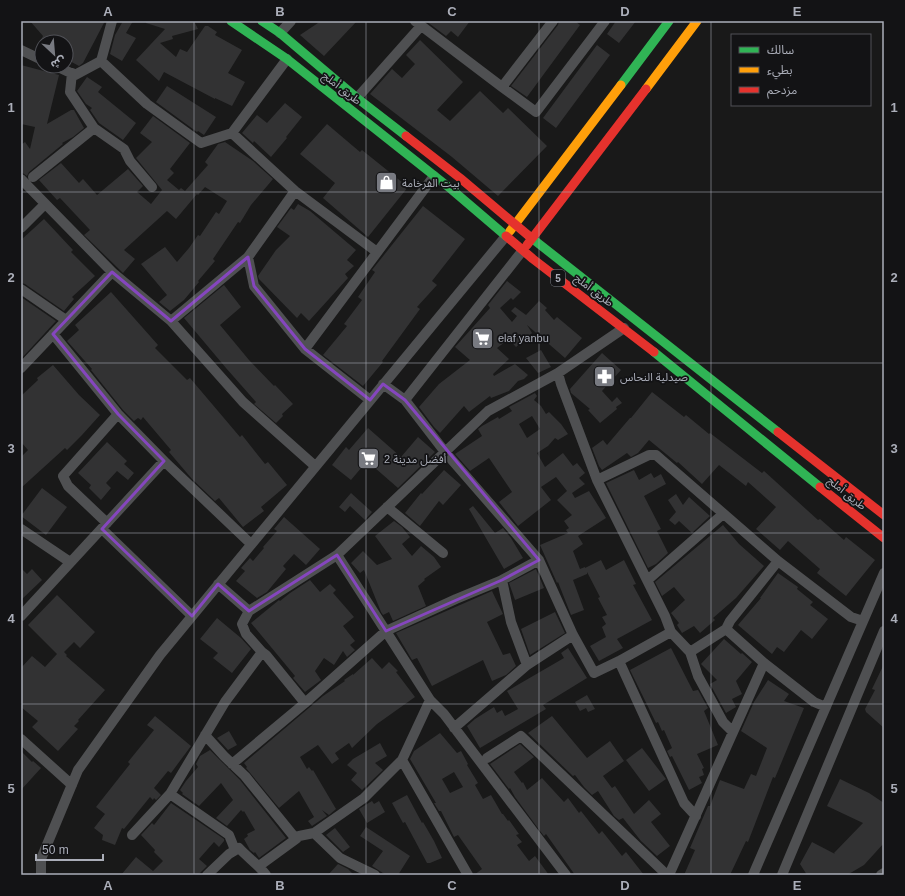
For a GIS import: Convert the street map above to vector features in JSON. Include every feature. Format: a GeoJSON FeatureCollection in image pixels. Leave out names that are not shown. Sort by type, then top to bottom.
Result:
{"type":"FeatureCollection","features":[{"type":"Feature","properties":{"kind":"main road","name":"طريق أملج"},"geometry":{"type":"LineString","coordinates":[[231,21],[287,59],[434,176],[523,250],[624,328],[884,538]]}},
{"type":"Feature","properties":{"kind":"main road","name":"طريق أملج"},"geometry":{"type":"LineString","coordinates":[[262,21],[280,33],[357,98],[460,178],[532,238],[884,516]]}},
{"type":"Feature","properties":{"kind":"main road"},"geometry":{"type":"LineString","coordinates":[[506,236],[669,21]]}},
{"type":"Feature","properties":{"kind":"main road"},"geometry":{"type":"LineString","coordinates":[[523,250],[697,21]]}},
{"type":"Feature","properties":{"kind":"street"},"geometry":{"type":"LineString","coordinates":[[74,74],[75,75],[101,62],[112,21]]}},
{"type":"Feature","properties":{"kind":"street"},"geometry":{"type":"LineString","coordinates":[[280,33],[291,21]]}},
{"type":"Feature","properties":{"kind":"street"},"geometry":{"type":"LineString","coordinates":[[502,87],[553,21]]}},
{"type":"Feature","properties":{"kind":"street"},"geometry":{"type":"LineString","coordinates":[[357,98],[418,23],[536,112],[605,21]]}},
{"type":"Feature","properties":{"kind":"street"},"geometry":{"type":"LineString","coordinates":[[21,50],[34,56]]}},
{"type":"Feature","properties":{"kind":"street"},"geometry":{"type":"LineString","coordinates":[[101,62],[147,104],[201,143],[232,132],[287,59]]}},
{"type":"Feature","properties":{"kind":"street"},"geometry":{"type":"LineString","coordinates":[[72,74],[70,92],[94,128],[124,149],[130,161],[152,187]]}},
{"type":"Feature","properties":{"kind":"street"},"geometry":{"type":"LineString","coordinates":[[33,177],[94,128]]}},
{"type":"Feature","properties":{"kind":"street"},"geometry":{"type":"LineString","coordinates":[[232,132],[295,191],[377,252]]}},
{"type":"Feature","properties":{"kind":"street"},"geometry":{"type":"LineString","coordinates":[[305,349],[434,176]]}},
{"type":"Feature","properties":{"kind":"street"},"geometry":{"type":"LineString","coordinates":[[21,179],[112,272],[171,321],[243,402],[315,466]]}},
{"type":"Feature","properties":{"kind":"street"},"geometry":{"type":"LineString","coordinates":[[171,321],[248,257],[295,191]]}},
{"type":"Feature","properties":{"kind":"street"},"geometry":{"type":"LineString","coordinates":[[21,228],[45,204]]}},
{"type":"Feature","properties":{"kind":"street"},"geometry":{"type":"LineString","coordinates":[[40,875],[41,859],[78,770],[160,655],[506,236]]}},
{"type":"Feature","properties":{"kind":"street"},"geometry":{"type":"LineString","coordinates":[[405,400],[523,250]]}},
{"type":"Feature","properties":{"kind":"street"},"geometry":{"type":"LineString","coordinates":[[248,257],[254,286],[305,349],[370,400]]}},
{"type":"Feature","properties":{"kind":"street"},"geometry":{"type":"LineString","coordinates":[[21,368],[112,272]]}},
{"type":"Feature","properties":{"kind":"street"},"geometry":{"type":"LineString","coordinates":[[21,289],[66,320]]}},
{"type":"Feature","properties":{"kind":"street"},"geometry":{"type":"LineString","coordinates":[[304,703],[266,655],[246,634],[242,624],[249,611],[337,555],[488,411],[558,373],[624,328]]}},
{"type":"Feature","properties":{"kind":"street"},"geometry":{"type":"LineString","coordinates":[[53,334],[118,414],[164,461],[251,544]]}},
{"type":"Feature","properties":{"kind":"street"},"geometry":{"type":"LineString","coordinates":[[558,373],[597,480],[666,616],[672,632],[690,652],[698,676],[723,722],[732,732]]}},
{"type":"Feature","properties":{"kind":"street"},"geometry":{"type":"LineString","coordinates":[[384,384],[405,400],[446,452],[539,560],[573,635],[594,673],[672,632]]}},
{"type":"Feature","properties":{"kind":"street"},"geometry":{"type":"LineString","coordinates":[[118,414],[63,476],[68,486],[104,526],[192,616]]}},
{"type":"Feature","properties":{"kind":"street"},"geometry":{"type":"LineString","coordinates":[[597,480],[649,455],[656,455],[778,560],[851,617],[863,621]]}},
{"type":"Feature","properties":{"kind":"street"},"geometry":{"type":"LineString","coordinates":[[21,616],[164,461]]}},
{"type":"Feature","properties":{"kind":"street"},"geometry":{"type":"LineString","coordinates":[[387,507],[443,553]]}},
{"type":"Feature","properties":{"kind":"street"},"geometry":{"type":"LineString","coordinates":[[651,577],[723,514]]}},
{"type":"Feature","properties":{"kind":"street"},"geometry":{"type":"LineString","coordinates":[[21,529],[70,562]]}},
{"type":"Feature","properties":{"kind":"street"},"geometry":{"type":"LineString","coordinates":[[337,555],[430,700],[444,714],[566,875]]}},
{"type":"Feature","properties":{"kind":"street"},"geometry":{"type":"LineString","coordinates":[[232,764],[386,631],[502,580],[539,560]]}},
{"type":"Feature","properties":{"kind":"street"},"geometry":{"type":"LineString","coordinates":[[690,652],[726,629],[730,621],[778,560]]}},
{"type":"Feature","properties":{"kind":"street"},"geometry":{"type":"LineString","coordinates":[[753,875],[884,573]]}},
{"type":"Feature","properties":{"kind":"street"},"geometry":{"type":"LineString","coordinates":[[502,580],[511,622],[527,665]]}},
{"type":"Feature","properties":{"kind":"street"},"geometry":{"type":"LineString","coordinates":[[218,584],[249,611]]}},
{"type":"Feature","properties":{"kind":"street"},"geometry":{"type":"LineString","coordinates":[[726,629],[764,663],[814,702],[826,707]]}},
{"type":"Feature","properties":{"kind":"street"},"geometry":{"type":"LineString","coordinates":[[782,875],[884,631]]}},
{"type":"Feature","properties":{"kind":"street"},"geometry":{"type":"LineString","coordinates":[[454,728],[527,665],[573,635]]}},
{"type":"Feature","properties":{"kind":"street"},"geometry":{"type":"LineString","coordinates":[[132,835],[170,794],[225,702],[262,652]]}},
{"type":"Feature","properties":{"kind":"street"},"geometry":{"type":"LineString","coordinates":[[619,661],[684,803],[696,816]]}},
{"type":"Feature","properties":{"kind":"street"},"geometry":{"type":"LineString","coordinates":[[487,758],[521,736],[668,875],[764,663]]}},
{"type":"Feature","properties":{"kind":"street"},"geometry":{"type":"LineString","coordinates":[[259,866],[299,836],[314,833],[364,798],[402,760],[430,700]]}},
{"type":"Feature","properties":{"kind":"street"},"geometry":{"type":"LineString","coordinates":[[205,735],[245,776],[296,839]]}},
{"type":"Feature","properties":{"kind":"street"},"geometry":{"type":"LineString","coordinates":[[21,739],[72,785]]}},
{"type":"Feature","properties":{"kind":"street"},"geometry":{"type":"LineString","coordinates":[[402,760],[468,875]]}},
{"type":"Feature","properties":{"kind":"street"},"geometry":{"type":"LineString","coordinates":[[170,794],[229,835],[235,850]]}},
{"type":"Feature","properties":{"kind":"street"},"geometry":{"type":"LineString","coordinates":[[314,833],[340,858],[375,875]]}},
{"type":"Feature","properties":{"kind":"street"},"geometry":{"type":"LineString","coordinates":[[207,875],[228,854],[239,848],[259,866],[266,875]]}},
{"type":"Feature","properties":{"kind":"highlighted area"},"geometry":{"type":"Polygon","coordinates":[[[248,257],[254,286],[305,349],[370,400],[383,384],[405,400],[539,560],[502,580],[386,631],[337,555],[249,611],[218,584],[192,616],[102,529],[164,461],[118,414],[53,334],[112,272],[171,321],[248,257]]]}},
{"type":"Feature","properties":{"kind":"building"},"geometry":{"type":"Polygon","coordinates":[[[30,21],[105,21],[83,63],[79,66],[74,63],[74,34],[41,34],[30,21]]]}},
{"type":"Feature","properties":{"kind":"building"},"geometry":{"type":"Polygon","coordinates":[[[123,21],[133,21],[126,33],[136,38],[122,61],[110,54],[115,35],[123,21]]]}},
{"type":"Feature","properties":{"kind":"building"},"geometry":{"type":"Polygon","coordinates":[[[146,21],[194,21],[198,29],[172,36],[173,39],[160,43],[176,57],[180,49],[187,52],[205,26],[208,26],[217,32],[215,35],[242,50],[228,73],[245,82],[232,106],[215,99],[164,72],[159,81],[136,60],[165,29],[146,23],[146,21]]]}},
{"type":"Feature","properties":{"kind":"building"},"geometry":{"type":"Polygon","coordinates":[[[321,21],[357,21],[324,56],[300,35],[321,21]]]}},
{"type":"Feature","properties":{"kind":"building"},"geometry":{"type":"Polygon","coordinates":[[[426,21],[470,21],[458,37],[451,31],[446,36],[426,21]]]}},
{"type":"Feature","properties":{"kind":"building"},"geometry":{"type":"Polygon","coordinates":[[[559,21],[575,21],[580,25],[527,97],[511,86],[558,25],[559,21]]]}},
{"type":"Feature","properties":{"kind":"building"},"geometry":{"type":"Polygon","coordinates":[[[616,21],[636,21],[619,43],[607,34],[616,21]]]}},
{"type":"Feature","properties":{"kind":"building"},"geometry":{"type":"Polygon","coordinates":[[[420,40],[463,82],[437,110],[450,121],[480,91],[503,113],[508,108],[547,146],[498,196],[452,157],[370,94],[392,69],[402,78],[415,64],[406,55],[420,40]]]}},
{"type":"Feature","properties":{"kind":"building"},"geometry":{"type":"Polygon","coordinates":[[[597,45],[610,55],[556,128],[543,118],[597,45]]]}},
{"type":"Feature","properties":{"kind":"building"},"geometry":{"type":"Polygon","coordinates":[[[21,65],[34,68],[34,74],[59,75],[47,124],[71,110],[74,110],[84,128],[73,137],[62,143],[63,144],[29,172],[27,176],[21,172],[21,145],[25,142],[30,149],[35,127],[21,124],[21,65]]]}},
{"type":"Feature","properties":{"kind":"building"},"geometry":{"type":"Polygon","coordinates":[[[87,77],[102,87],[98,92],[136,123],[123,140],[99,123],[90,110],[92,108],[86,104],[77,91],[87,77]]]}},
{"type":"Feature","properties":{"kind":"building"},"geometry":{"type":"Polygon","coordinates":[[[167,86],[216,117],[204,135],[198,131],[197,132],[156,102],[167,86]]]}},
{"type":"Feature","properties":{"kind":"building"},"geometry":{"type":"Polygon","coordinates":[[[285,103],[302,117],[271,157],[254,141],[253,143],[242,133],[257,115],[267,123],[285,103]]]}},
{"type":"Feature","properties":{"kind":"building"},"geometry":{"type":"Polygon","coordinates":[[[153,116],[190,143],[170,169],[174,173],[167,180],[179,190],[181,188],[185,191],[208,165],[205,162],[218,144],[225,142],[253,161],[273,179],[251,205],[240,223],[238,222],[213,259],[215,261],[198,281],[199,282],[184,300],[170,311],[159,302],[167,295],[141,264],[165,247],[177,262],[198,235],[200,236],[216,212],[219,214],[227,201],[205,187],[198,195],[197,194],[176,219],[167,211],[124,250],[135,259],[123,273],[84,235],[90,230],[60,198],[57,200],[39,180],[61,163],[79,183],[83,179],[97,195],[128,169],[143,186],[137,192],[151,204],[162,190],[136,158],[152,142],[140,133],[153,116]]]}},
{"type":"Feature","properties":{"kind":"building"},"geometry":{"type":"Polygon","coordinates":[[[327,124],[360,152],[362,150],[408,187],[368,237],[323,198],[335,183],[300,154],[327,124]]]}},
{"type":"Feature","properties":{"kind":"building"},"geometry":{"type":"Polygon","coordinates":[[[298,204],[310,211],[356,250],[347,260],[354,266],[345,274],[348,278],[309,321],[301,313],[297,318],[259,279],[258,276],[276,250],[290,236],[277,227],[291,208],[294,210],[298,204]]]}},
{"type":"Feature","properties":{"kind":"building"},"geometry":{"type":"Polygon","coordinates":[[[423,206],[465,239],[432,281],[437,285],[417,307],[420,309],[382,361],[383,362],[363,386],[323,355],[347,326],[344,324],[362,300],[358,297],[375,272],[372,270],[423,206]]]}},
{"type":"Feature","properties":{"kind":"building"},"geometry":{"type":"Polygon","coordinates":[[[44,219],[73,250],[71,252],[95,276],[72,297],[74,299],[64,311],[25,284],[21,283],[21,240],[44,219]]]}},
{"type":"Feature","properties":{"kind":"building"},"geometry":{"type":"Polygon","coordinates":[[[507,281],[521,292],[513,300],[511,298],[500,308],[512,322],[517,316],[511,311],[515,307],[526,315],[539,301],[547,308],[545,310],[554,320],[557,317],[582,338],[565,358],[527,325],[532,333],[516,347],[509,339],[497,348],[509,359],[493,374],[494,376],[515,364],[528,375],[524,379],[518,381],[509,391],[491,398],[490,396],[469,412],[464,406],[440,433],[419,407],[439,384],[470,360],[455,347],[490,308],[488,305],[507,281]]]}},
{"type":"Feature","properties":{"kind":"building"},"geometry":{"type":"Polygon","coordinates":[[[224,285],[241,307],[220,325],[249,360],[293,404],[282,414],[283,416],[276,423],[254,404],[256,402],[184,318],[224,285]]]}},
{"type":"Feature","properties":{"kind":"building"},"geometry":{"type":"Polygon","coordinates":[[[111,292],[158,345],[155,348],[187,380],[190,378],[240,437],[242,435],[265,464],[268,462],[287,485],[261,507],[264,511],[243,527],[219,498],[215,501],[192,479],[169,452],[171,450],[143,417],[141,420],[138,418],[134,421],[123,410],[91,370],[92,369],[67,341],[79,330],[75,325],[111,292]]]}},
{"type":"Feature","properties":{"kind":"building"},"geometry":{"type":"Polygon","coordinates":[[[21,297],[56,321],[21,359],[21,297]]]}},
{"type":"Feature","properties":{"kind":"building"},"geometry":{"type":"Polygon","coordinates":[[[541,350],[551,367],[538,373],[526,358],[541,350]]]}},
{"type":"Feature","properties":{"kind":"building"},"geometry":{"type":"Polygon","coordinates":[[[602,353],[621,370],[602,391],[612,402],[617,397],[622,403],[600,423],[588,410],[590,409],[571,393],[570,389],[602,353]]]}},
{"type":"Feature","properties":{"kind":"building"},"geometry":{"type":"Polygon","coordinates":[[[53,365],[79,395],[100,415],[67,450],[65,448],[21,488],[21,457],[28,450],[21,442],[21,396],[38,380],[37,378],[53,365]]]}},
{"type":"Feature","properties":{"kind":"building"},"geometry":{"type":"Polygon","coordinates":[[[652,392],[684,417],[686,415],[762,473],[764,471],[818,520],[820,519],[844,540],[846,537],[875,560],[846,596],[817,573],[820,569],[788,541],[780,550],[756,529],[776,507],[748,482],[746,486],[719,465],[702,484],[678,462],[677,463],[649,440],[638,453],[631,457],[627,453],[602,470],[592,448],[603,440],[607,445],[652,392]]]}},
{"type":"Feature","properties":{"kind":"building"},"geometry":{"type":"Polygon","coordinates":[[[535,393],[537,396],[534,400],[541,406],[546,414],[549,412],[561,424],[568,434],[558,440],[555,438],[548,446],[537,453],[545,467],[563,453],[573,466],[577,463],[585,473],[579,478],[585,484],[572,493],[575,498],[589,491],[606,518],[578,536],[583,544],[573,551],[580,569],[601,560],[606,570],[624,560],[636,584],[633,585],[652,620],[617,639],[623,648],[599,661],[590,646],[606,637],[602,627],[606,624],[602,617],[607,615],[598,598],[600,597],[587,572],[587,574],[573,580],[584,610],[571,615],[558,582],[557,583],[540,545],[568,533],[566,530],[569,528],[564,521],[572,515],[557,500],[567,491],[556,477],[541,487],[551,500],[518,526],[499,502],[512,492],[489,458],[470,471],[455,454],[482,436],[478,429],[498,417],[499,419],[512,411],[509,407],[535,393]],[[532,416],[519,424],[527,438],[540,429],[532,416]]]}},
{"type":"Feature","properties":{"kind":"building"},"geometry":{"type":"Polygon","coordinates":[[[368,428],[401,457],[418,437],[435,452],[398,488],[367,461],[351,480],[332,465],[346,447],[349,450],[368,428]]]}},
{"type":"Feature","properties":{"kind":"building"},"geometry":{"type":"Polygon","coordinates":[[[107,442],[127,461],[124,464],[134,473],[128,480],[117,471],[106,483],[111,488],[101,500],[89,488],[91,485],[78,473],[107,442]]]}},
{"type":"Feature","properties":{"kind":"building"},"geometry":{"type":"Polygon","coordinates":[[[444,470],[461,485],[443,505],[439,501],[420,526],[405,513],[421,493],[422,494],[444,470]]]}},
{"type":"Feature","properties":{"kind":"building"},"geometry":{"type":"Polygon","coordinates":[[[634,470],[639,480],[651,473],[654,478],[661,474],[666,484],[644,496],[661,529],[657,531],[668,553],[656,564],[648,568],[606,483],[634,470]]]}},
{"type":"Feature","properties":{"kind":"building"},"geometry":{"type":"Polygon","coordinates":[[[42,488],[67,507],[46,535],[21,516],[42,488]]]}},
{"type":"Feature","properties":{"kind":"building"},"geometry":{"type":"Polygon","coordinates":[[[351,493],[372,512],[365,520],[350,506],[345,512],[339,507],[351,493]]]}},
{"type":"Feature","properties":{"kind":"building"},"geometry":{"type":"Polygon","coordinates":[[[676,494],[683,505],[689,497],[710,516],[692,533],[679,521],[675,525],[669,520],[676,512],[668,500],[676,494]]]}},
{"type":"Feature","properties":{"kind":"building"},"geometry":{"type":"Polygon","coordinates":[[[473,506],[495,533],[503,528],[523,558],[504,569],[469,509],[473,506]]]}},
{"type":"Feature","properties":{"kind":"building"},"geometry":{"type":"Polygon","coordinates":[[[284,517],[320,549],[306,565],[294,554],[283,566],[286,569],[267,592],[257,598],[236,581],[245,571],[241,568],[250,558],[253,561],[264,548],[263,547],[277,531],[274,529],[284,517]]]}},
{"type":"Feature","properties":{"kind":"building"},"geometry":{"type":"Polygon","coordinates":[[[394,521],[402,527],[410,537],[402,544],[412,556],[421,546],[434,557],[441,567],[424,579],[425,580],[418,586],[426,606],[393,621],[389,612],[383,615],[381,612],[364,570],[360,573],[351,563],[363,551],[377,565],[392,559],[375,536],[394,521]]]}},
{"type":"Feature","properties":{"kind":"building"},"geometry":{"type":"Polygon","coordinates":[[[723,525],[739,544],[764,566],[736,598],[713,618],[715,620],[700,633],[694,626],[682,633],[677,625],[679,623],[671,613],[685,600],[674,587],[662,596],[655,582],[723,525]]]}},
{"type":"Feature","properties":{"kind":"building"},"geometry":{"type":"Polygon","coordinates":[[[21,568],[27,574],[32,569],[42,580],[21,600],[21,568]]]}},
{"type":"Feature","properties":{"kind":"building"},"geometry":{"type":"Polygon","coordinates":[[[536,569],[544,588],[515,600],[509,583],[536,569]]]}},
{"type":"Feature","properties":{"kind":"building"},"geometry":{"type":"Polygon","coordinates":[[[778,573],[798,587],[797,589],[813,602],[810,605],[828,619],[812,639],[801,630],[784,652],[777,647],[772,654],[738,625],[761,598],[778,573]]]}},
{"type":"Feature","properties":{"kind":"building"},"geometry":{"type":"Polygon","coordinates":[[[310,580],[320,592],[330,584],[336,590],[333,593],[354,617],[343,626],[355,641],[350,645],[355,650],[347,657],[343,651],[334,665],[324,658],[315,671],[321,680],[305,692],[293,678],[295,676],[251,623],[279,600],[280,601],[310,580]]]}},
{"type":"Feature","properties":{"kind":"building"},"geometry":{"type":"Polygon","coordinates":[[[492,591],[503,614],[487,622],[503,655],[510,653],[516,666],[506,675],[492,681],[483,660],[432,686],[417,658],[412,660],[396,633],[492,591]]]}},
{"type":"Feature","properties":{"kind":"building"},"geometry":{"type":"Polygon","coordinates":[[[57,595],[95,632],[80,648],[74,642],[64,652],[67,655],[66,656],[105,690],[78,720],[79,721],[74,726],[78,729],[58,751],[32,727],[38,721],[21,707],[21,668],[32,656],[45,667],[57,654],[28,625],[57,595]]]}},
{"type":"Feature","properties":{"kind":"building"},"geometry":{"type":"Polygon","coordinates":[[[555,612],[565,633],[530,655],[521,629],[555,612]]]}},
{"type":"Feature","properties":{"kind":"building"},"geometry":{"type":"Polygon","coordinates":[[[217,618],[241,638],[251,649],[232,673],[213,658],[218,653],[200,639],[217,618]]]}},
{"type":"Feature","properties":{"kind":"building"},"geometry":{"type":"Polygon","coordinates":[[[724,639],[752,662],[736,681],[742,694],[732,699],[736,707],[726,713],[710,684],[717,680],[701,664],[724,639]]]}},
{"type":"Feature","properties":{"kind":"building"},"geometry":{"type":"Polygon","coordinates":[[[568,648],[587,678],[543,705],[546,709],[480,748],[467,726],[494,707],[497,713],[502,710],[505,716],[518,709],[507,691],[564,658],[561,653],[568,648]]]}},
{"type":"Feature","properties":{"kind":"building"},"geometry":{"type":"Polygon","coordinates":[[[671,648],[693,691],[698,690],[708,708],[704,711],[718,745],[697,754],[704,768],[702,769],[704,775],[699,777],[702,783],[689,790],[672,756],[670,757],[667,751],[672,748],[664,730],[662,731],[658,722],[656,723],[630,670],[671,648]]]}},
{"type":"Feature","properties":{"kind":"building"},"geometry":{"type":"Polygon","coordinates":[[[372,658],[382,669],[389,662],[398,671],[396,672],[415,697],[377,724],[352,748],[349,743],[335,753],[339,759],[332,764],[318,745],[300,757],[307,769],[309,767],[312,771],[313,770],[336,809],[329,815],[322,810],[327,816],[312,826],[308,821],[314,817],[299,791],[279,808],[246,768],[247,767],[244,763],[323,696],[353,675],[372,658]]]}},
{"type":"Feature","properties":{"kind":"building"},"geometry":{"type":"Polygon","coordinates":[[[884,664],[884,728],[866,712],[865,709],[875,690],[872,689],[884,664]]]}},
{"type":"Feature","properties":{"kind":"building"},"geometry":{"type":"Polygon","coordinates":[[[768,680],[789,694],[784,701],[804,708],[775,778],[773,777],[748,842],[746,841],[730,875],[684,875],[695,850],[690,848],[708,806],[710,806],[720,780],[744,789],[751,774],[756,776],[767,748],[741,731],[754,702],[768,680]]]}},
{"type":"Feature","properties":{"kind":"building"},"geometry":{"type":"Polygon","coordinates":[[[587,695],[595,709],[588,712],[586,708],[580,711],[575,702],[587,695]]]}},
{"type":"Feature","properties":{"kind":"building"},"geometry":{"type":"Polygon","coordinates":[[[155,716],[191,746],[171,773],[168,771],[154,788],[161,795],[156,800],[154,798],[153,800],[150,797],[124,829],[122,828],[115,845],[102,840],[103,835],[94,828],[105,814],[96,807],[130,764],[128,762],[154,730],[147,725],[155,716]]]}},
{"type":"Feature","properties":{"kind":"building"},"geometry":{"type":"Polygon","coordinates":[[[552,716],[587,758],[610,741],[624,761],[603,776],[612,788],[615,786],[634,814],[649,800],[661,814],[651,822],[670,846],[657,856],[641,841],[623,818],[619,820],[614,816],[598,791],[592,795],[575,775],[573,776],[528,733],[552,716]]]}},
{"type":"Feature","properties":{"kind":"building"},"geometry":{"type":"Polygon","coordinates":[[[229,731],[237,745],[228,750],[217,738],[229,731]]]}},
{"type":"Feature","properties":{"kind":"building"},"geometry":{"type":"Polygon","coordinates":[[[440,733],[457,753],[461,751],[468,764],[467,765],[478,783],[475,785],[483,799],[491,795],[502,814],[508,821],[509,820],[519,834],[516,835],[522,842],[517,845],[529,861],[535,856],[549,875],[474,875],[482,869],[458,835],[454,837],[441,811],[439,811],[434,803],[436,803],[410,759],[414,751],[440,733]],[[454,772],[442,779],[450,793],[463,787],[454,772]]]}},
{"type":"Feature","properties":{"kind":"building"},"geometry":{"type":"Polygon","coordinates":[[[380,743],[387,756],[375,763],[383,770],[362,790],[351,780],[357,773],[347,765],[353,759],[380,743]]]}},
{"type":"Feature","properties":{"kind":"building"},"geometry":{"type":"Polygon","coordinates":[[[520,744],[534,757],[514,772],[522,783],[523,782],[527,790],[542,778],[564,802],[568,798],[579,813],[581,811],[599,834],[602,831],[622,856],[626,852],[644,875],[575,875],[546,834],[544,836],[510,788],[509,789],[490,764],[520,744]]]}},
{"type":"Feature","properties":{"kind":"building"},"geometry":{"type":"Polygon","coordinates":[[[642,748],[666,779],[649,791],[626,760],[642,748]]]}},
{"type":"Feature","properties":{"kind":"building"},"geometry":{"type":"Polygon","coordinates":[[[210,750],[240,780],[286,838],[259,858],[255,852],[254,853],[250,850],[244,839],[248,836],[247,834],[255,830],[244,811],[243,812],[241,810],[227,826],[216,818],[233,800],[221,783],[199,806],[182,794],[183,793],[180,790],[198,767],[196,764],[200,756],[210,750]]]}},
{"type":"Feature","properties":{"kind":"building"},"geometry":{"type":"Polygon","coordinates":[[[21,751],[32,762],[33,761],[41,768],[21,790],[21,751]]]}},
{"type":"Feature","properties":{"kind":"building"},"geometry":{"type":"Polygon","coordinates":[[[840,779],[869,793],[884,803],[884,843],[864,865],[847,875],[807,875],[800,864],[812,842],[835,854],[834,853],[863,823],[827,806],[840,779]]]}},
{"type":"Feature","properties":{"kind":"building"},"geometry":{"type":"Polygon","coordinates":[[[407,795],[422,823],[423,822],[434,841],[442,858],[427,863],[405,822],[403,823],[392,803],[407,795]]]}},
{"type":"Feature","properties":{"kind":"building"},"geometry":{"type":"Polygon","coordinates":[[[372,801],[374,804],[379,801],[385,812],[367,823],[359,809],[372,801]]]}},
{"type":"Feature","properties":{"kind":"building"},"geometry":{"type":"Polygon","coordinates":[[[171,803],[224,839],[219,847],[214,842],[199,859],[207,866],[198,875],[121,875],[136,857],[153,871],[163,861],[141,835],[152,823],[154,825],[171,803]]]}},
{"type":"Feature","properties":{"kind":"building"},"geometry":{"type":"Polygon","coordinates":[[[366,827],[410,856],[398,875],[386,875],[372,866],[383,851],[360,836],[366,827]]]}},
{"type":"Feature","properties":{"kind":"building"},"geometry":{"type":"Polygon","coordinates":[[[335,828],[350,847],[343,852],[326,835],[335,828]]]}},
{"type":"Feature","properties":{"kind":"building"},"geometry":{"type":"Polygon","coordinates":[[[338,864],[348,869],[354,875],[328,875],[338,864]]]}},
{"type":"Feature","properties":{"kind":"traffic: fast"},"geometry":{"type":"LineString","coordinates":[[231,21],[287,59],[451,189],[506,236]]}},
{"type":"Feature","properties":{"kind":"traffic: fast"},"geometry":{"type":"LineString","coordinates":[[262,21],[280,33],[357,98],[406,136]]}},
{"type":"Feature","properties":{"kind":"traffic: fast"},"geometry":{"type":"LineString","coordinates":[[621,85],[669,21]]}},
{"type":"Feature","properties":{"kind":"traffic: fast"},"geometry":{"type":"LineString","coordinates":[[529,236],[778,432]]}},
{"type":"Feature","properties":{"kind":"traffic: fast"},"geometry":{"type":"LineString","coordinates":[[654,352],[820,487]]}},
{"type":"Feature","properties":{"kind":"traffic: slow"},"geometry":{"type":"LineString","coordinates":[[646,89],[697,21]]}},
{"type":"Feature","properties":{"kind":"traffic: slow"},"geometry":{"type":"LineString","coordinates":[[510,231],[621,85]]}},
{"type":"Feature","properties":{"kind":"traffic: jam"},"geometry":{"type":"LineString","coordinates":[[527,245],[646,89]]}},
{"type":"Feature","properties":{"kind":"traffic: jam"},"geometry":{"type":"LineString","coordinates":[[406,136],[460,178],[529,236]]}},
{"type":"Feature","properties":{"kind":"traffic: jam"},"geometry":{"type":"LineString","coordinates":[[506,236],[533,259],[654,352]]}},
{"type":"Feature","properties":{"kind":"traffic: jam"},"geometry":{"type":"LineString","coordinates":[[778,432],[884,515]]}},
{"type":"Feature","properties":{"kind":"traffic: jam"},"geometry":{"type":"LineString","coordinates":[[820,487],[884,538]]}},
{"type":"Feature","properties":{"kind":"place","name":"بيت الفرخامة"},"geometry":{"type":"Point","coordinates":[387,183]}},
{"type":"Feature","properties":{"kind":"place","name":"elaf yanbu"},"geometry":{"type":"Point","coordinates":[483,338]}},
{"type":"Feature","properties":{"kind":"place","name":"صيدلية النحاس"},"geometry":{"type":"Point","coordinates":[604,377]}},
{"type":"Feature","properties":{"kind":"place","name":"2 أفضل مدينة"},"geometry":{"type":"Point","coordinates":[369,459]}}]}
